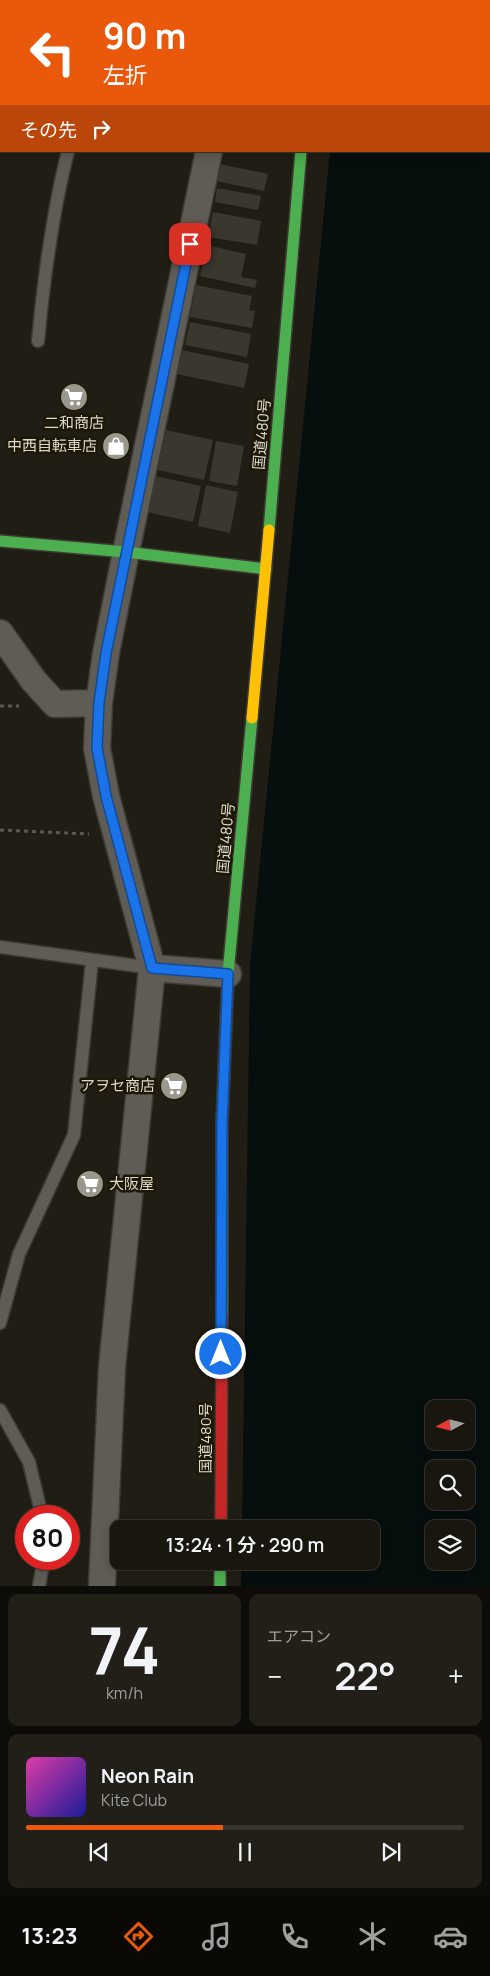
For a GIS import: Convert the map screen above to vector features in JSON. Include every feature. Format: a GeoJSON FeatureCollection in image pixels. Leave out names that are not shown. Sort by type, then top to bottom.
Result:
{"type":"FeatureCollection","features":[{"type":"Feature","properties":{"kind":"main road","name":"国道480号"},"geometry":{"type":"LineString","coordinates":[[220,1520],[222,1122],[228,974],[266,569],[301,152]]}},
{"type":"Feature","properties":{"kind":"main road"},"geometry":{"type":"LineString","coordinates":[[0,541],[126,552],[266,569]]}},
{"type":"Feature","properties":{"kind":"main road"},"geometry":{"type":"LineString","coordinates":[[220,1570],[220,1586]]}},
{"type":"Feature","properties":{"kind":"street"},"geometry":{"type":"LineString","coordinates":[[102,1586],[112,1367],[152,968],[117,836],[97,748],[99,703],[106,653],[126,552],[209,152]]}},
{"type":"Feature","properties":{"kind":"street"},"geometry":{"type":"LineString","coordinates":[[0,633],[34,680],[55,704],[99,703]]}},
{"type":"Feature","properties":{"kind":"street"},"geometry":{"type":"LineString","coordinates":[[152,968],[228,974]]}},
{"type":"Feature","properties":{"kind":"lane"},"geometry":{"type":"LineString","coordinates":[[38,341],[45,270],[56,198],[68,152]]}},
{"type":"Feature","properties":{"kind":"lane"},"geometry":{"type":"LineString","coordinates":[[0,947],[152,968]]}},
{"type":"Feature","properties":{"kind":"lane"},"geometry":{"type":"LineString","coordinates":[[0,1323],[20,1254],[74,1135],[92,961]]}},
{"type":"Feature","properties":{"kind":"lane"},"geometry":{"type":"LineString","coordinates":[[0,1410],[29,1462],[39,1505]]}},
{"type":"Feature","properties":{"kind":"lane"},"geometry":{"type":"LineString","coordinates":[[39,1586],[42,1570]]}},
{"type":"Feature","properties":{"kind":"path"},"geometry":{"type":"LineString","coordinates":[[0,830],[117,836]]}},
{"type":"Feature","properties":{"kind":"shaded area"},"geometry":{"type":"Polygon","coordinates":[[[330,152],[490,152],[490,1586],[241,1586],[241,1570],[380,1570],[380,1520],[242,1520],[250,964],[330,152]]]}},
{"type":"Feature","properties":{"kind":"building"},"geometry":{"type":"Polygon","coordinates":[[[220,164],[268,174],[264,191],[216,181],[220,164]]]}},
{"type":"Feature","properties":{"kind":"building"},"geometry":{"type":"Polygon","coordinates":[[[217,188],[261,196],[258,210],[215,202],[217,188]]]}},
{"type":"Feature","properties":{"kind":"building"},"geometry":{"type":"Polygon","coordinates":[[[213,212],[261,221],[257,245],[208,237],[213,212]]]}},
{"type":"Feature","properties":{"kind":"building"},"geometry":{"type":"Polygon","coordinates":[[[207,245],[246,254],[241,277],[257,280],[255,288],[200,276],[207,245]]]}},
{"type":"Feature","properties":{"kind":"building"},"geometry":{"type":"Polygon","coordinates":[[[196,285],[252,296],[249,310],[255,311],[252,328],[190,317],[196,285]]]}},
{"type":"Feature","properties":{"kind":"building"},"geometry":{"type":"Polygon","coordinates":[[[190,322],[251,334],[247,357],[185,345],[190,322]]]}},
{"type":"Feature","properties":{"kind":"building"},"geometry":{"type":"Polygon","coordinates":[[[182,350],[249,364],[244,388],[177,374],[182,350]]]}},
{"type":"Feature","properties":{"kind":"building"},"geometry":{"type":"Polygon","coordinates":[[[166,430],[213,440],[204,480],[158,470],[166,430]]]}},
{"type":"Feature","properties":{"kind":"building"},"geometry":{"type":"Polygon","coordinates":[[[216,441],[244,446],[237,486],[209,481],[216,441]]]}},
{"type":"Feature","properties":{"kind":"building"},"geometry":{"type":"Polygon","coordinates":[[[155,476],[201,486],[193,522],[147,512],[155,476]]]}},
{"type":"Feature","properties":{"kind":"building"},"geometry":{"type":"Polygon","coordinates":[[[206,485],[238,492],[230,533],[198,526],[206,485]]]}},
{"type":"Feature","properties":{"kind":"traffic: fast"},"geometry":{"type":"LineString","coordinates":[[269,530],[301,152]]}},
{"type":"Feature","properties":{"kind":"traffic: fast"},"geometry":{"type":"LineString","coordinates":[[0,541],[126,552],[266,569]]}},
{"type":"Feature","properties":{"kind":"traffic: fast"},"geometry":{"type":"LineString","coordinates":[[222,1315],[222,1122],[228,974],[252,718]]}},
{"type":"Feature","properties":{"kind":"traffic: fast"},"geometry":{"type":"LineString","coordinates":[[220,1570],[220,1586]]}},
{"type":"Feature","properties":{"kind":"traffic: slow"},"geometry":{"type":"LineString","coordinates":[[252,718],[269,530]]}},
{"type":"Feature","properties":{"kind":"traffic: jam"},"geometry":{"type":"LineString","coordinates":[[221,1520],[222,1315]]}},
{"type":"Feature","properties":{"kind":"place","name":"二和商店"},"geometry":{"type":"Point","coordinates":[74,397]}},
{"type":"Feature","properties":{"kind":"place","name":"中西自転車店"},"geometry":{"type":"Point","coordinates":[116,446]}},
{"type":"Feature","properties":{"kind":"place","name":"アヲセ商店"},"geometry":{"type":"Point","coordinates":[174,1086]}},
{"type":"Feature","properties":{"kind":"place","name":"大阪屋"},"geometry":{"type":"Point","coordinates":[90,1184]}},
{"type":"Feature","properties":{"kind":"route"},"geometry":{"type":"LineString","coordinates":[[190,244],[106,653],[99,703],[97,748],[106,796],[152,968],[228,974],[222,1122],[221,1354]]}}]}
